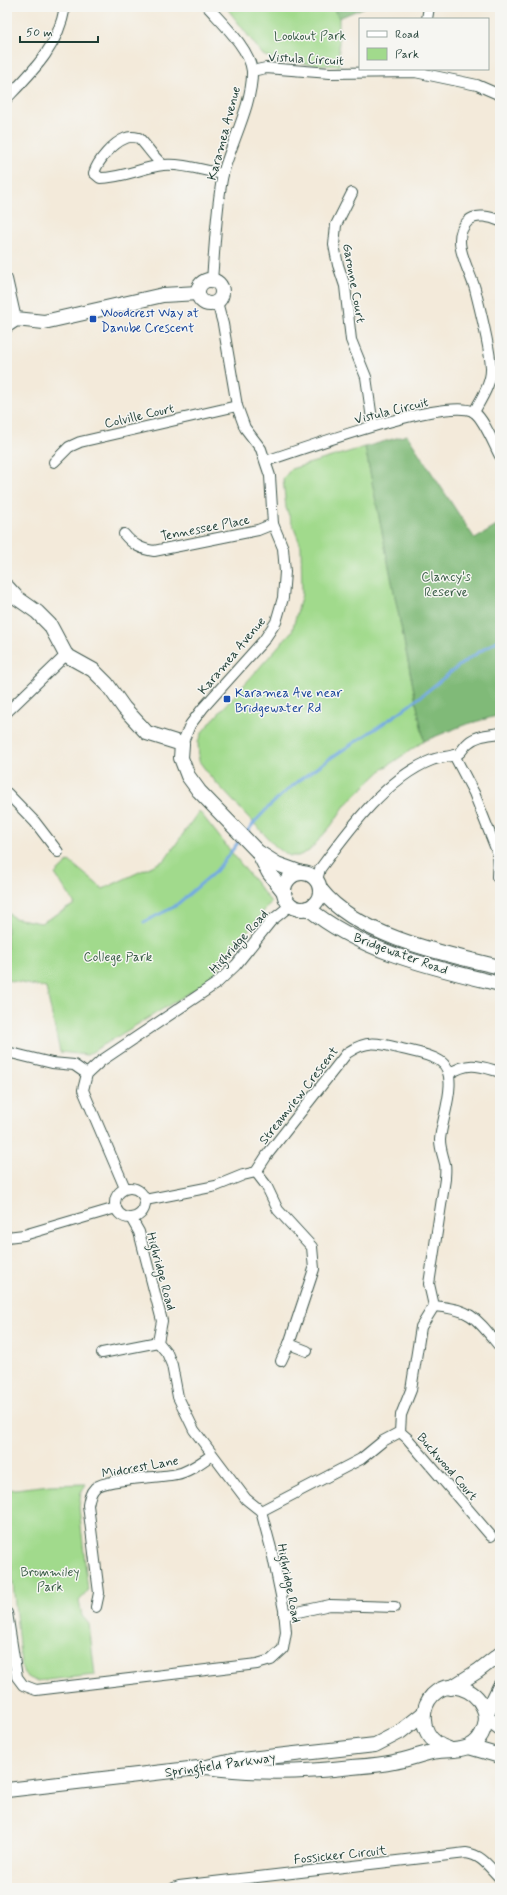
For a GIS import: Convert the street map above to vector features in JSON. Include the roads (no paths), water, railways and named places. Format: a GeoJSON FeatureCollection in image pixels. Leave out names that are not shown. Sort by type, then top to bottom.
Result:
{"type":"FeatureCollection","features":[{"type":"Feature","properties":{"kind":"street"},"geometry":{"type":"LineString","coordinates":[[7,98],[28,76],[55,40],[65,7]]}},
{"type":"Feature","properties":{"kind":"street","name":"Karamea Avenue"},"geometry":{"type":"LineString","coordinates":[[208,7],[239,43],[248,58],[252,71],[250,88],[244,110],[223,174],[212,280]]}},
{"type":"Feature","properties":{"kind":"street"},"geometry":{"type":"LineString","coordinates":[[427,18],[429,7]]}},
{"type":"Feature","properties":{"kind":"street","name":"Vistula Circuit"},"geometry":{"type":"LineString","coordinates":[[252,71],[266,68],[330,73],[415,70],[477,84],[500,95]]}},
{"type":"Feature","properties":{"kind":"street"},"geometry":{"type":"LineString","coordinates":[[163,165],[152,156],[146,145],[139,138],[127,137],[117,144],[96,165],[94,173],[100,178],[111,178],[163,165],[223,174]]}},
{"type":"Feature","properties":{"kind":"street","name":"Garonne Court"},"geometry":{"type":"LineString","coordinates":[[352,193],[336,225],[334,245],[338,265],[345,286],[351,340],[366,377],[373,426]]}},
{"type":"Feature","properties":{"kind":"street"},"geometry":{"type":"LineString","coordinates":[[500,221],[481,217],[470,219],[461,228],[461,246],[474,288],[491,368],[486,390],[474,412],[479,416],[500,456]]}},
{"type":"Feature","properties":{"kind":"street"},"geometry":{"type":"LineString","coordinates":[[7,279],[12,322],[44,322],[163,295],[198,293]]}},
{"type":"Feature","properties":{"kind":"street"},"geometry":{"type":"LineString","coordinates":[[212,280],[219,284],[222,289],[221,298],[212,304],[205,303],[201,300],[198,293],[201,284],[212,280]]}},
{"type":"Feature","properties":{"kind":"street","name":"Karamea Avenue"},"geometry":{"type":"LineString","coordinates":[[182,744],[190,725],[264,640],[276,622],[283,598],[285,572],[283,548],[273,524],[270,476],[261,449],[245,428],[237,406],[223,324],[217,302]]}},
{"type":"Feature","properties":{"kind":"street","name":"Colville Court"},"geometry":{"type":"LineString","coordinates":[[54,462],[69,446],[80,442],[237,406]]}},
{"type":"Feature","properties":{"kind":"street","name":"Vistula Circuit"},"geometry":{"type":"LineString","coordinates":[[266,461],[373,426],[417,415],[465,408],[474,412]]}},
{"type":"Feature","properties":{"kind":"street","name":"Tennessee Place"},"geometry":{"type":"LineString","coordinates":[[124,534],[132,544],[154,551],[258,530],[273,524]]}},
{"type":"Feature","properties":{"kind":"street"},"geometry":{"type":"LineString","coordinates":[[7,587],[17,598],[37,612],[50,625],[66,655],[93,670],[107,684],[124,708],[147,733],[182,744]]}},
{"type":"Feature","properties":{"kind":"street"},"geometry":{"type":"LineString","coordinates":[[7,712],[66,655]]}},
{"type":"Feature","properties":{"kind":"street"},"geometry":{"type":"LineString","coordinates":[[314,877],[291,877],[285,886],[284,892],[291,905],[302,909],[308,908],[317,901],[314,877],[368,807],[411,771],[433,760],[461,753],[468,743],[478,737],[500,733]]}},
{"type":"Feature","properties":{"kind":"street","name":"Bridgewater Road"},"geometry":{"type":"LineString","coordinates":[[182,744],[182,758],[188,776],[258,852],[277,864],[314,877],[330,901],[349,914],[389,935],[426,948],[500,967]]}},
{"type":"Feature","properties":{"kind":"street"},"geometry":{"type":"LineString","coordinates":[[454,755],[474,793],[498,854],[497,877]]}},
{"type":"Feature","properties":{"kind":"street"},"geometry":{"type":"LineString","coordinates":[[7,793],[35,822],[58,852]]}},
{"type":"Feature","properties":{"kind":"street","name":"Bridgewater Road"},"geometry":{"type":"LineString","coordinates":[[258,852],[269,873],[284,892]]}},
{"type":"Feature","properties":{"kind":"street","name":"Highridge Road"},"geometry":{"type":"LineString","coordinates":[[88,1074],[101,1062],[217,983],[236,965],[271,921],[291,905]]}},
{"type":"Feature","properties":{"kind":"street","name":"Bridgewater Road"},"geometry":{"type":"LineString","coordinates":[[308,908],[345,933],[368,944],[441,969],[500,984]]}},
{"type":"Feature","properties":{"kind":"street","name":"Streamview Crescent"},"geometry":{"type":"LineString","coordinates":[[256,1172],[267,1155],[347,1053],[359,1045],[376,1043],[431,1057],[442,1062],[449,1074]]}},
{"type":"Feature","properties":{"kind":"street"},"geometry":{"type":"LineString","coordinates":[[7,1052],[74,1066],[88,1074],[83,1090],[125,1188]]}},
{"type":"Feature","properties":{"kind":"street"},"geometry":{"type":"LineString","coordinates":[[102,1353],[158,1342],[167,1353],[172,1365],[178,1396],[184,1413],[212,1455],[246,1499],[261,1511],[361,1459],[384,1441],[400,1432],[401,1415],[411,1390],[421,1327],[434,1306],[428,1284],[445,1179],[445,1165],[441,1153],[440,1140],[449,1087],[449,1074],[460,1067],[471,1064],[500,1072]]}},
{"type":"Feature","properties":{"kind":"street"},"geometry":{"type":"LineString","coordinates":[[145,1200],[216,1186],[243,1175],[256,1172],[266,1185],[278,1210],[312,1248],[314,1258],[314,1269],[289,1344],[281,1361]]}},
{"type":"Feature","properties":{"kind":"street"},"geometry":{"type":"LineString","coordinates":[[125,1188],[138,1190],[145,1200],[142,1212],[131,1218],[122,1216],[116,1208],[116,1196],[125,1188]]}},
{"type":"Feature","properties":{"kind":"street"},"geometry":{"type":"LineString","coordinates":[[7,1237],[24,1235],[116,1208]]}},
{"type":"Feature","properties":{"kind":"street","name":"Highridge Road"},"geometry":{"type":"LineString","coordinates":[[131,1218],[139,1232],[162,1321],[158,1342]]}},
{"type":"Feature","properties":{"kind":"street"},"geometry":{"type":"LineString","coordinates":[[434,1306],[462,1310],[475,1318],[500,1347]]}},
{"type":"Feature","properties":{"kind":"street"},"geometry":{"type":"LineString","coordinates":[[289,1344],[308,1351]]}},
{"type":"Feature","properties":{"kind":"street","name":"Buckwood Court"},"geometry":{"type":"LineString","coordinates":[[400,1432],[407,1438],[491,1536]]}},
{"type":"Feature","properties":{"kind":"street","name":"Midcrest Lane"},"geometry":{"type":"LineString","coordinates":[[96,1607],[99,1592],[88,1505],[90,1496],[96,1488],[108,1482],[178,1474],[195,1466],[212,1455]]}},
{"type":"Feature","properties":{"kind":"street","name":"Highridge Road"},"geometry":{"type":"LineString","coordinates":[[7,1613],[10,1661],[17,1677],[23,1685],[36,1690],[257,1664],[271,1660],[283,1649],[286,1632],[272,1552],[261,1511]]}},
{"type":"Feature","properties":{"kind":"street"},"geometry":{"type":"LineString","coordinates":[[284,1615],[344,1604],[395,1606]]}},
{"type":"Feature","properties":{"kind":"street"},"geometry":{"type":"LineString","coordinates":[[449,1749],[440,1746],[430,1738],[423,1722],[426,1704],[436,1693],[451,1688],[478,1671],[500,1654]]}},
{"type":"Feature","properties":{"kind":"street"},"geometry":{"type":"LineString","coordinates":[[469,1747],[483,1732],[486,1716],[500,1686]]}},
{"type":"Feature","properties":{"kind":"street"},"geometry":{"type":"LineString","coordinates":[[451,1688],[460,1688],[474,1694],[484,1708],[486,1716],[500,1728]]}},
{"type":"Feature","properties":{"kind":"street","name":"Springfield Parkway"},"geometry":{"type":"LineString","coordinates":[[7,1790],[207,1767],[232,1761],[375,1745],[400,1732],[424,1713]]}},
{"type":"Feature","properties":{"kind":"street"},"geometry":{"type":"LineString","coordinates":[[207,1767],[235,1771],[302,1773],[392,1762],[449,1749],[469,1747],[500,1756]]}},
{"type":"Feature","properties":{"kind":"street","name":"Fossicker Circuit"},"geometry":{"type":"LineString","coordinates":[[174,1888],[179,1886],[466,1853],[474,1854],[481,1858],[500,1878]]}},
{"type":"Feature","properties":{"kind":"waterway"},"geometry":{"type":"LineString","coordinates":[[245,834],[261,815],[297,782],[406,708],[449,673],[500,639]]}},
{"type":"Feature","properties":{"kind":"waterway"},"geometry":{"type":"LineString","coordinates":[[144,922],[174,907],[216,871],[240,840]]}},
{"type":"Feature","properties":{"kind":"place","name":"Woodcrest Way at Danube Crescent"},"geometry":{"type":"Point","coordinates":[93,319]}},
{"type":"Feature","properties":{"kind":"place","name":"Karamea Ave near Bridgewater Rd"},"geometry":{"type":"Point","coordinates":[227,699]}},
{"type":"Feature","properties":{"kind":"park label","name":"Lookout Park"},"geometry":{"type":"Point","coordinates":[310,35]}},
{"type":"Feature","properties":{"kind":"park label","name":"Clancy's Reserve"},"geometry":{"type":"Point","coordinates":[446,584]}},
{"type":"Feature","properties":{"kind":"park label","name":"College Park"},"geometry":{"type":"Point","coordinates":[118,956]}},
{"type":"Feature","properties":{"kind":"park label","name":"Brommiley Park"},"geometry":{"type":"Point","coordinates":[50,1578]}}]}
